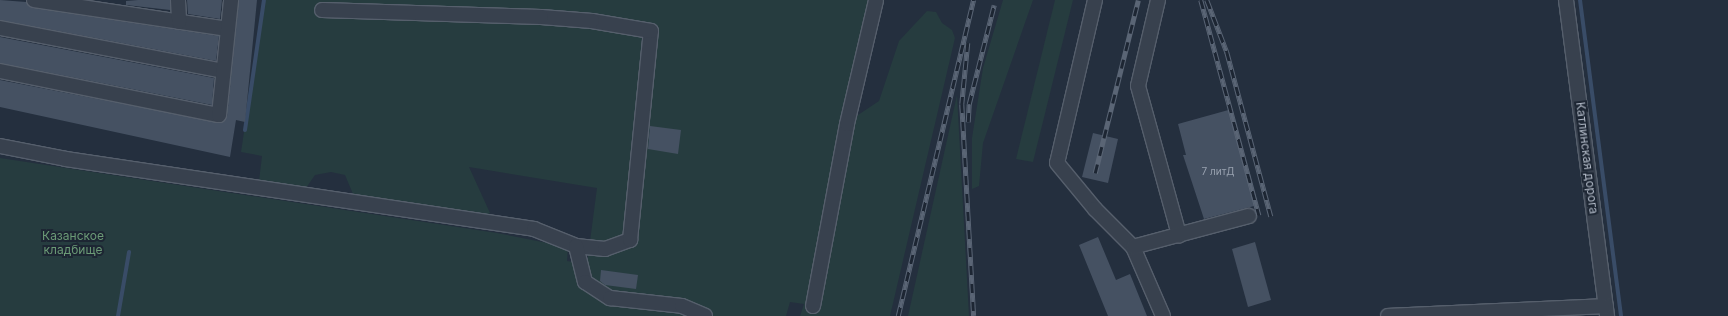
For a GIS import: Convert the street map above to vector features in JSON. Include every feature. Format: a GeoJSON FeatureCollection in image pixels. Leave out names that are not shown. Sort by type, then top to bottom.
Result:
{"type":"FeatureCollection","features":[{"type":"Feature","properties":{"kind":"street"},"geometry":{"type":"LineString","coordinates":[[34,0],[104,5],[179,22],[228,29]]}},
{"type":"Feature","properties":{"kind":"street"},"geometry":{"type":"LineString","coordinates":[[178,0],[179,22]]}},
{"type":"Feature","properties":{"kind":"street"},"geometry":{"type":"LineString","coordinates":[[0,71],[219,115],[231,0]]}},
{"type":"Feature","properties":{"kind":"street"},"geometry":{"type":"LineString","coordinates":[[813,306],[846,132],[876,0]]}},
{"type":"Feature","properties":{"kind":"street"},"geometry":{"type":"LineString","coordinates":[[1095,0],[1057,163],[1095,209],[1133,247],[1163,316]]}},
{"type":"Feature","properties":{"kind":"street"},"geometry":{"type":"LineString","coordinates":[[1158,0],[1138,86],[1179,235]]}},
{"type":"Feature","properties":{"kind":"street","name":"Катлинская дорога"},"geometry":{"type":"LineString","coordinates":[[1566,0],[1606,311]]}},
{"type":"Feature","properties":{"kind":"street"},"geometry":{"type":"LineString","coordinates":[[0,146],[66,159],[534,228],[576,246],[605,249],[630,240],[651,31],[592,21],[541,17],[322,10]]}},
{"type":"Feature","properties":{"kind":"street"},"geometry":{"type":"LineString","coordinates":[[0,28],[223,71]]}},
{"type":"Feature","properties":{"kind":"street"},"geometry":{"type":"LineString","coordinates":[[1133,247],[1250,216]]}},
{"type":"Feature","properties":{"kind":"street"},"geometry":{"type":"LineString","coordinates":[[576,246],[585,282],[610,298],[682,306],[705,316]]}},
{"type":"Feature","properties":{"kind":"street"},"geometry":{"type":"LineString","coordinates":[[1388,316],[1606,311]]}},
{"type":"Feature","properties":{"kind":"green space","name":"Казанское кладбище"},"geometry":{"type":"Polygon","coordinates":[[[264,0],[870,0],[846,131],[858,115],[879,101],[899,41],[927,11],[936,12],[942,23],[952,30],[955,38],[890,316],[800,316],[804,304],[790,302],[786,316],[0,316],[0,158],[497,233],[568,247],[567,261],[587,264],[597,188],[469,167],[490,213],[485,216],[353,194],[345,175],[331,172],[315,175],[306,188],[259,181],[262,156],[241,152],[264,0]]]}},
{"type":"Feature","properties":{"kind":"green space"},"geometry":{"type":"Polygon","coordinates":[[[1003,0],[1033,0],[983,143],[979,186],[972,189],[972,138],[983,68],[1003,0]]]}},
{"type":"Feature","properties":{"kind":"green space"},"geometry":{"type":"Polygon","coordinates":[[[1055,0],[1073,0],[1033,162],[1016,159],[1055,0]]]}},
{"type":"Feature","properties":{"kind":"green space"},"geometry":{"type":"Polygon","coordinates":[[[957,95],[969,316],[908,316],[957,95]]]}},
{"type":"Feature","properties":{"kind":"building"},"geometry":{"type":"Polygon","coordinates":[[[0,0],[26,2],[33,8],[219,36],[216,61],[0,20],[0,0]]]}},
{"type":"Feature","properties":{"kind":"building"},"geometry":{"type":"Polygon","coordinates":[[[170,0],[170,10],[126,5],[126,1],[170,0]]]}},
{"type":"Feature","properties":{"kind":"building"},"geometry":{"type":"Polygon","coordinates":[[[187,0],[222,0],[220,19],[188,14],[187,0]]]}},
{"type":"Feature","properties":{"kind":"building"},"geometry":{"type":"Polygon","coordinates":[[[239,0],[257,0],[245,122],[236,120],[230,157],[0,107],[0,80],[222,123],[227,116],[239,0]]]}},
{"type":"Feature","properties":{"kind":"building"},"geometry":{"type":"Polygon","coordinates":[[[0,37],[214,78],[212,105],[0,63],[0,37]]]}},
{"type":"Feature","properties":{"kind":"building"},"geometry":{"type":"Polygon","coordinates":[[[1232,109],[1258,205],[1204,219],[1183,155],[1186,155],[1178,124],[1232,109]]]}},
{"type":"Feature","properties":{"kind":"building"},"geometry":{"type":"Polygon","coordinates":[[[650,126],[681,130],[678,154],[648,149],[650,126]]]}},
{"type":"Feature","properties":{"kind":"building"},"geometry":{"type":"Polygon","coordinates":[[[1093,133],[1118,139],[1108,183],[1082,177],[1093,133]]]}},
{"type":"Feature","properties":{"kind":"building"},"geometry":{"type":"Polygon","coordinates":[[[1098,237],[1116,280],[1130,274],[1147,316],[1108,316],[1079,245],[1098,237]]]}},
{"type":"Feature","properties":{"kind":"building"},"geometry":{"type":"Polygon","coordinates":[[[1255,242],[1271,300],[1248,307],[1232,249],[1255,242]]]}},
{"type":"Feature","properties":{"kind":"building"},"geometry":{"type":"Polygon","coordinates":[[[601,270],[638,275],[636,289],[605,285],[600,281],[601,270]]]}},
{"type":"Feature","properties":{"kind":"waterway"},"geometry":{"type":"LineString","coordinates":[[245,130],[264,0]]}},
{"type":"Feature","properties":{"kind":"waterway"},"geometry":{"type":"LineString","coordinates":[[1580,0],[1621,316]]}},
{"type":"Feature","properties":{"kind":"waterway"},"geometry":{"type":"LineString","coordinates":[[118,316],[129,252]]}},
{"type":"Feature","properties":{"kind":"railway"},"geometry":{"type":"LineString","coordinates":[[898,316],[973,0]]}},
{"type":"Feature","properties":{"kind":"railway"},"geometry":{"type":"LineString","coordinates":[[1095,173],[1138,0]]}},
{"type":"Feature","properties":{"kind":"railway"},"geometry":{"type":"LineString","coordinates":[[1201,0],[1259,215]]}},
{"type":"Feature","properties":{"kind":"railway"},"geometry":{"type":"LineString","coordinates":[[1207,0],[1227,52],[1271,216]]}},
{"type":"Feature","properties":{"kind":"railway"},"geometry":{"type":"LineString","coordinates":[[968,122],[969,104],[994,5]]}},
{"type":"Feature","properties":{"kind":"railway"},"geometry":{"type":"LineString","coordinates":[[968,43],[962,104],[974,316]]}}]}
